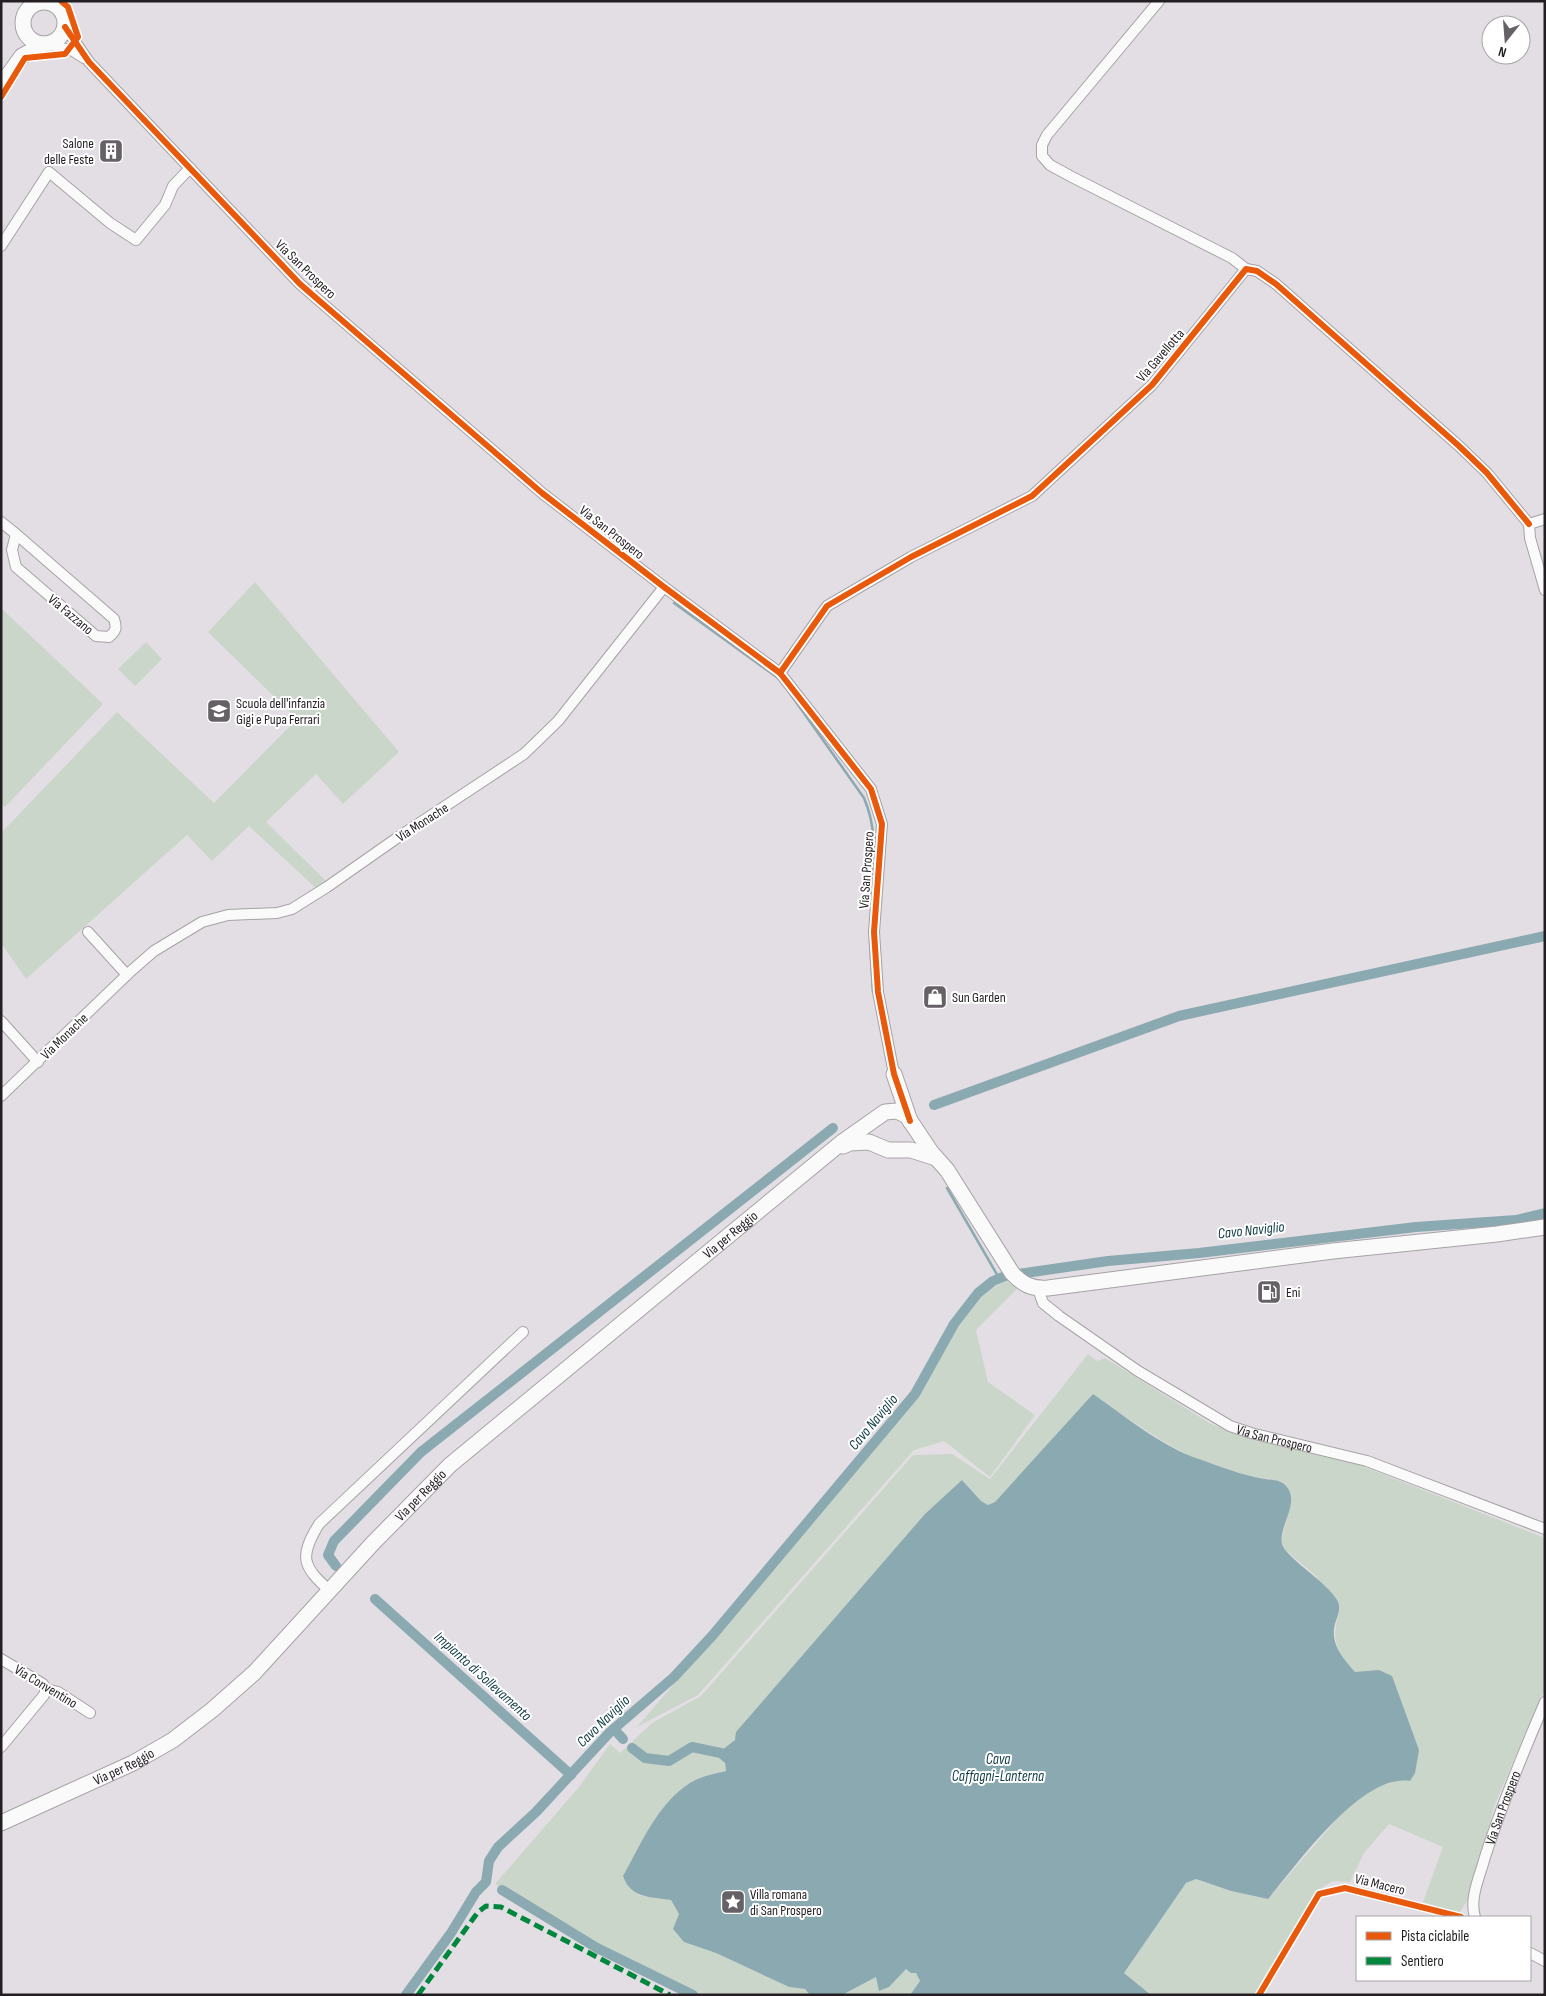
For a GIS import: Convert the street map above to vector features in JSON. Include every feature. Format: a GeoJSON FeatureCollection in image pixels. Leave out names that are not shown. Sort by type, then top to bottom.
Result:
{"type":"FeatureCollection","features":[{"type":"Feature","properties":{"kind":"main road"},"geometry":{"type":"LineString","coordinates":[[54,3],[64,15],[65,27],[57,40],[22,56],[3,83],[23,36],[27,12],[32,4],[54,3]]}},
{"type":"Feature","properties":{"kind":"main road"},"geometry":{"type":"LineString","coordinates":[[24,26],[32,40],[46,44]]}},
{"type":"Feature","properties":{"kind":"main road","name":"Via San Prospero"},"geometry":{"type":"LineString","coordinates":[[881,1115],[893,1093],[894,1074]]}},
{"type":"Feature","properties":{"kind":"main road","name":"Via San Prospero"},"geometry":{"type":"LineString","coordinates":[[894,1074],[912,1124]]}},
{"type":"Feature","properties":{"kind":"main road"},"geometry":{"type":"LineString","coordinates":[[879,1144],[873,1128],[881,1115],[897,1111],[912,1124],[947,1170],[1008,1267],[1023,1284],[1038,1289],[1333,1251],[1497,1234],[1545,1227]]}},
{"type":"Feature","properties":{"kind":"main road","name":"Via per Reggio"},"geometry":{"type":"LineString","coordinates":[[1,1823],[133,1763],[178,1736],[244,1684],[398,1516],[450,1465],[834,1150],[881,1115]]}},
{"type":"Feature","properties":{"kind":"main road"},"geometry":{"type":"LineString","coordinates":[[899,1149],[908,1143],[912,1124]]}},
{"type":"Feature","properties":{"kind":"main road","name":"Via per Reggio"},"geometry":{"type":"LineString","coordinates":[[834,1150],[850,1142],[861,1141],[879,1144],[888,1150],[918,1151],[937,1158]]}},
{"type":"Feature","properties":{"kind":"street"},"geometry":{"type":"LineString","coordinates":[[1159,1],[1047,135],[1042,145],[1042,156],[1058,169],[1232,258],[1246,269],[1257,271],[1276,284],[1487,472],[1529,524],[1530,538],[1545,590]]}},
{"type":"Feature","properties":{"kind":"street","name":"Via San Prospero"},"geometry":{"type":"LineString","coordinates":[[65,27],[89,62],[300,284],[514,470],[664,587],[780,673],[871,789],[882,824],[874,932],[878,992],[894,1074]]}},
{"type":"Feature","properties":{"kind":"street","name":"Via San Prospero"},"geometry":{"type":"LineString","coordinates":[[46,44],[73,51],[89,62]]}},
{"type":"Feature","properties":{"kind":"street"},"geometry":{"type":"LineString","coordinates":[[1,246],[49,172],[110,223],[136,240],[165,206],[172,186],[190,168]]}},
{"type":"Feature","properties":{"kind":"street","name":"Via Gavellotta"},"geometry":{"type":"LineString","coordinates":[[780,673],[827,606],[911,557],[1032,496],[1152,385],[1246,269]]}},
{"type":"Feature","properties":{"kind":"street"},"geometry":{"type":"LineString","coordinates":[[1529,524],[1545,519]]}},
{"type":"Feature","properties":{"kind":"street","name":"Via Fazzano"},"geometry":{"type":"LineString","coordinates":[[1,522],[16,534],[114,619],[115,632],[109,637],[96,636],[16,567],[12,550],[16,534]]}},
{"type":"Feature","properties":{"kind":"street","name":"Via Monache"},"geometry":{"type":"LineString","coordinates":[[1,1096],[154,951],[202,922],[228,915],[277,913],[299,904],[524,754],[558,721],[664,587]]}},
{"type":"Feature","properties":{"kind":"street"},"geometry":{"type":"LineString","coordinates":[[88,932],[127,975]]}},
{"type":"Feature","properties":{"kind":"street"},"geometry":{"type":"LineString","coordinates":[[1,1020],[38,1062]]}},
{"type":"Feature","properties":{"kind":"street","name":"Via San Prospero"},"geometry":{"type":"LineString","coordinates":[[1038,1289],[1043,1303],[1066,1321],[1138,1371],[1230,1426],[1251,1433],[1368,1461],[1545,1530]]}},
{"type":"Feature","properties":{"kind":"street"},"geometry":{"type":"LineString","coordinates":[[330,1590],[310,1573],[306,1560],[309,1539],[318,1524],[523,1332]]}},
{"type":"Feature","properties":{"kind":"street","name":"Via Conventino"},"geometry":{"type":"LineString","coordinates":[[1,1659],[43,1684],[46,1689],[58,1692],[90,1713]]}},
{"type":"Feature","properties":{"kind":"street"},"geometry":{"type":"LineString","coordinates":[[1,1747],[44,1695],[46,1689]]}},
{"type":"Feature","properties":{"kind":"street","name":"Via San Prospero"},"geometry":{"type":"LineString","coordinates":[[1475,1916],[1473,1900],[1495,1826],[1505,1796],[1545,1702]]}},
{"type":"Feature","properties":{"kind":"street"},"geometry":{"type":"LineString","coordinates":[[1531,1954],[1545,1961]]}},
{"type":"Feature","properties":{"kind":"shaded area"},"geometry":{"type":"Polygon","coordinates":[[[255,582],[399,752],[343,804],[316,774],[266,822],[328,883],[318,890],[249,826],[212,861],[187,835],[26,979],[1,943],[1,833],[117,712],[214,803],[297,719],[208,632],[255,582]]]}},
{"type":"Feature","properties":{"kind":"shaded area"},"geometry":{"type":"Polygon","coordinates":[[[1,608],[103,704],[5,807],[1,803],[1,608]]]}},
{"type":"Feature","properties":{"kind":"shaded area"},"geometry":{"type":"Polygon","coordinates":[[[146,642],[162,659],[135,686],[118,669],[146,642]]]}},
{"type":"Feature","properties":{"kind":"shaded area"},"geometry":{"type":"Polygon","coordinates":[[[1005,1280],[1017,1289],[976,1330],[988,1382],[1035,1415],[990,1477],[944,1441],[914,1450],[698,1695],[637,1727],[919,1397],[955,1331],[983,1295],[1005,1280]]]}},
{"type":"Feature","properties":{"kind":"shaded area"},"geometry":{"type":"Polygon","coordinates":[[[1088,1354],[1097,1361],[1105,1358],[1211,1424],[1245,1437],[1347,1460],[1545,1538],[1545,1688],[1495,1804],[1468,1900],[1459,1913],[1423,1902],[1443,1847],[1389,1824],[1364,1853],[1350,1882],[1333,1881],[1318,1890],[1254,1995],[1151,1995],[1124,1973],[1186,1883],[1195,1879],[1231,1891],[1268,1899],[1349,1805],[1377,1787],[1400,1780],[1379,1670],[1355,1673],[1336,1643],[1335,1636],[1340,1608],[1315,1575],[1284,1549],[1281,1541],[1291,1503],[1282,1482],[1235,1472],[1190,1456],[1153,1435],[1093,1395],[995,1502],[988,1505],[981,1501],[962,1480],[735,1740],[722,1750],[726,1771],[703,1777],[638,1895],[671,1900],[679,1914],[684,1942],[716,1953],[789,1987],[805,1989],[810,1995],[699,1995],[609,1952],[495,1884],[579,1787],[610,1744],[620,1753],[652,1723],[701,1696],[913,1455],[952,1454],[990,1479],[1088,1354]]]}},
{"type":"Feature","properties":{"kind":"shaded area"},"geometry":{"type":"Polygon","coordinates":[[[906,1969],[916,1973],[920,1981],[910,1995],[842,1995],[876,1977],[906,1969]]]}},
{"type":"Feature","properties":{"kind":"water","name":"Cava Caffagni-Lanterna"},"geometry":{"type":"Polygon","coordinates":[[[1093,1394],[1142,1428],[1180,1451],[1238,1472],[1279,1481],[1286,1486],[1290,1492],[1291,1499],[1283,1530],[1282,1544],[1291,1556],[1325,1586],[1337,1600],[1339,1611],[1334,1636],[1337,1647],[1347,1663],[1355,1672],[1379,1670],[1392,1676],[1419,1750],[1415,1773],[1410,1781],[1391,1782],[1371,1791],[1351,1806],[1331,1824],[1268,1899],[1231,1891],[1196,1879],[1186,1883],[1124,1973],[1151,1995],[910,1995],[920,1981],[916,1973],[911,1973],[906,1969],[889,1987],[879,1991],[876,1977],[842,1995],[810,1995],[805,1989],[789,1987],[716,1953],[684,1942],[673,1929],[679,1914],[671,1900],[649,1897],[636,1892],[626,1883],[623,1876],[659,1813],[679,1791],[690,1783],[703,1777],[726,1771],[725,1763],[718,1757],[722,1750],[735,1740],[736,1732],[925,1514],[962,1480],[981,1501],[988,1505],[995,1502],[1093,1394]]]}},
{"type":"Feature","properties":{"kind":"waterway"},"geometry":{"type":"LineString","coordinates":[[674,603],[778,678]]}},
{"type":"Feature","properties":{"kind":"waterway"},"geometry":{"type":"LineString","coordinates":[[789,692],[864,798],[872,824],[874,849],[871,903]]}},
{"type":"Feature","properties":{"kind":"waterway"},"geometry":{"type":"LineString","coordinates":[[934,1105],[1179,1016],[1545,936]]}},
{"type":"Feature","properties":{"kind":"waterway"},"geometry":{"type":"LineString","coordinates":[[870,941],[873,992]]}},
{"type":"Feature","properties":{"kind":"waterway"},"geometry":{"type":"LineString","coordinates":[[336,1566],[328,1555],[334,1541],[421,1452],[833,1128]]}},
{"type":"Feature","properties":{"kind":"waterway"},"geometry":{"type":"LineString","coordinates":[[947,1188],[999,1278]]}},
{"type":"Feature","properties":{"kind":"waterway","name":"Cavo Naviglio"},"geometry":{"type":"LineString","coordinates":[[406,1995],[451,1933],[476,1892],[486,1882],[489,1861],[498,1847],[536,1812],[610,1732],[674,1677],[712,1636],[915,1394],[954,1324],[978,1293],[993,1281],[1005,1276],[1108,1261],[1199,1253],[1416,1227],[1516,1220],[1545,1213]]}},
{"type":"Feature","properties":{"kind":"waterway","name":"Impianto di Sollevamento"},"geometry":{"type":"LineString","coordinates":[[375,1599],[571,1775]]}},
{"type":"Feature","properties":{"kind":"waterway"},"geometry":{"type":"LineString","coordinates":[[614,1729],[623,1739]]}},
{"type":"Feature","properties":{"kind":"waterway"},"geometry":{"type":"LineString","coordinates":[[632,1748],[645,1758],[669,1761],[692,1747],[721,1753]]}},
{"type":"Feature","properties":{"kind":"waterway"},"geometry":{"type":"LineString","coordinates":[[502,1890],[597,1948],[693,1995]]}},
{"type":"Feature","properties":{"kind":"marked path"},"geometry":{"type":"LineString","coordinates":[[418,1995],[478,1912],[486,1906],[501,1907],[670,1995]]}},
{"type":"Feature","properties":{"kind":"cycle path"},"geometry":{"type":"LineString","coordinates":[[1,97],[25,58],[65,54],[78,37],[68,7],[61,1]]}},
{"type":"Feature","properties":{"kind":"cycle path"},"geometry":{"type":"LineString","coordinates":[[65,27],[89,62],[300,284],[542,493],[780,673],[871,789],[882,824],[874,932],[878,992],[894,1074],[910,1121]]}},
{"type":"Feature","properties":{"kind":"cycle path"},"geometry":{"type":"LineString","coordinates":[[780,673],[827,606],[911,557],[1032,496],[1152,385],[1246,269],[1257,271],[1276,284],[1459,446],[1487,473],[1529,524]]}},
{"type":"Feature","properties":{"kind":"cycle path","name":"Via Macero"},"geometry":{"type":"LineString","coordinates":[[1259,1995],[1319,1894],[1345,1888],[1457,1916]]}},
{"type":"Feature","properties":{"kind":"place","name":"Salone delle Feste"},"geometry":{"type":"Point","coordinates":[111,151]}},
{"type":"Feature","properties":{"kind":"place","name":"Scuola dell'infanzia Gigi e Pupa Ferrari"},"geometry":{"type":"Point","coordinates":[219,711]}},
{"type":"Feature","properties":{"kind":"place","name":"Sun Garden"},"geometry":{"type":"Point","coordinates":[935,997]}},
{"type":"Feature","properties":{"kind":"place","name":"Eni"},"geometry":{"type":"Point","coordinates":[1269,1292]}},
{"type":"Feature","properties":{"kind":"place","name":"Villa romana di San Prospero"},"geometry":{"type":"Point","coordinates":[733,1902]}}]}
